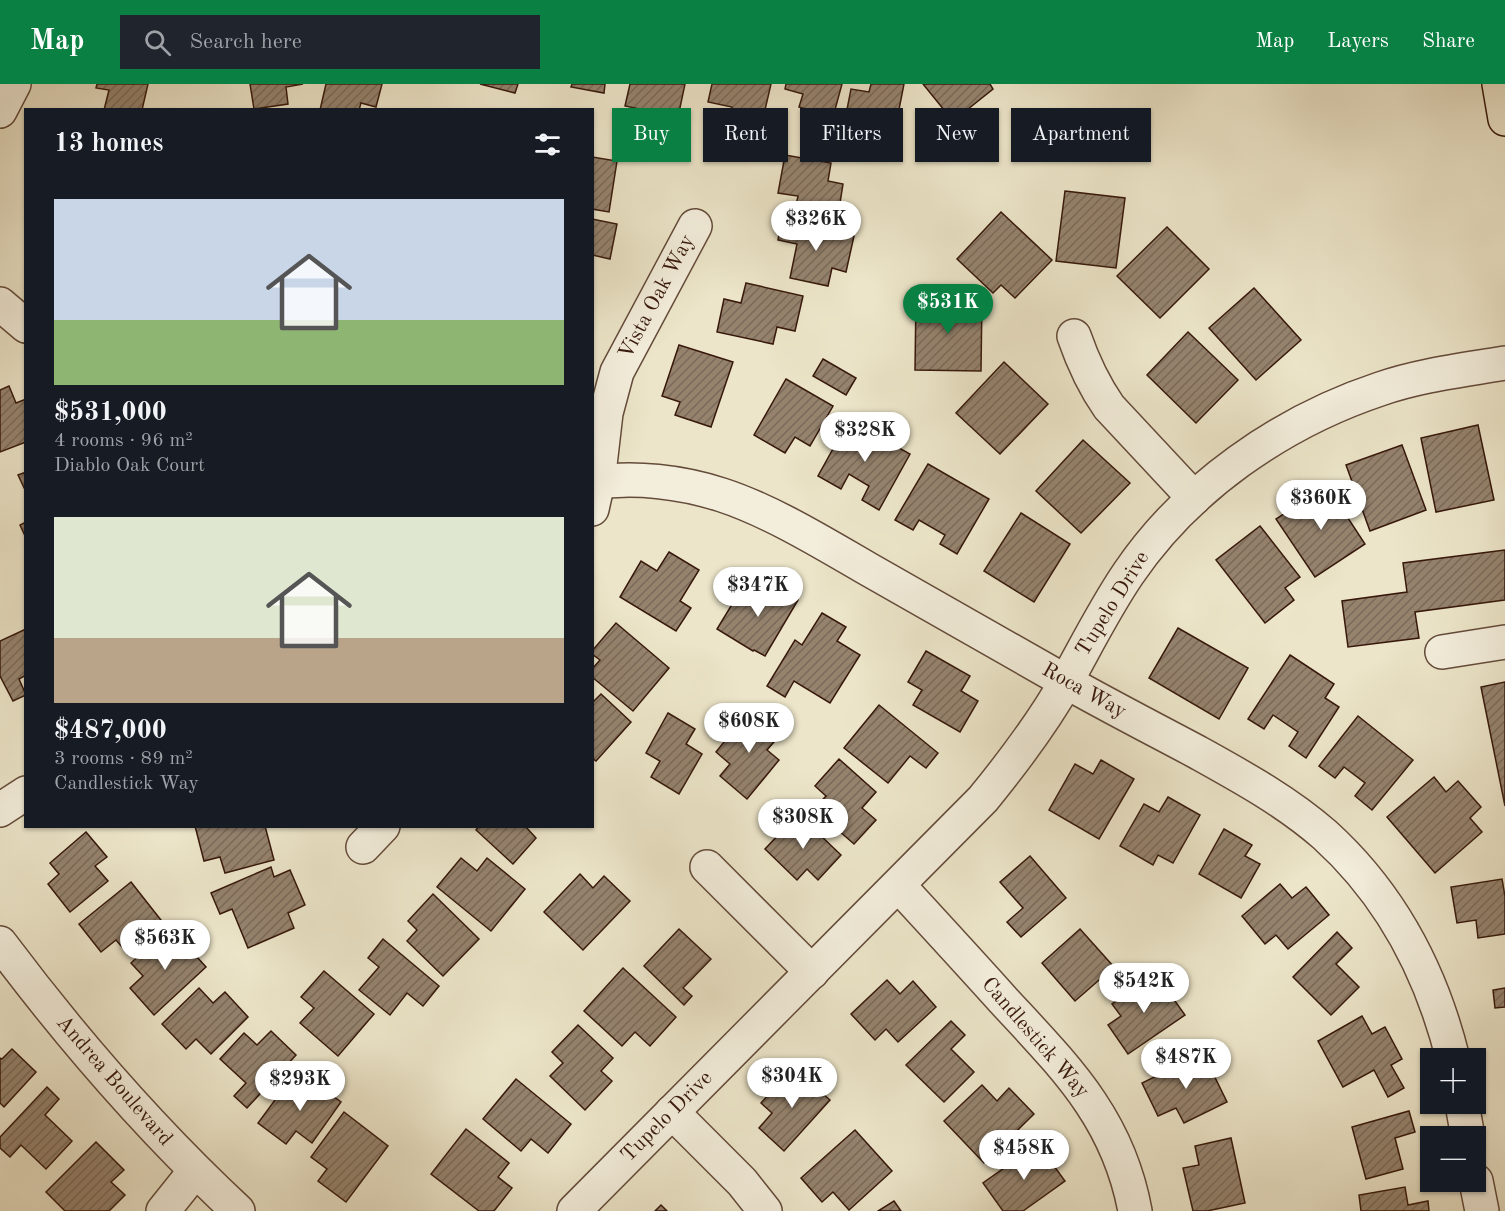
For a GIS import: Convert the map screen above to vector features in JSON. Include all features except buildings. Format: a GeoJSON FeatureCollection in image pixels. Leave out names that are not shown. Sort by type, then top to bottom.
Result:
{"type":"FeatureCollection","features":[{"type":"Feature","properties":{"kind":"main road"},"geometry":{"type":"LineString","coordinates":[[1499,84],[1505,119]]}},
{"type":"Feature","properties":{"kind":"street"},"geometry":{"type":"LineString","coordinates":[[0,111],[14,84]]}},
{"type":"Feature","properties":{"kind":"street","name":"Vista Oak Way"},"geometry":{"type":"LineString","coordinates":[[594,491],[606,413],[617,372],[695,226]]}},
{"type":"Feature","properties":{"kind":"street"},"geometry":{"type":"LineString","coordinates":[[0,304],[24,324]]}},
{"type":"Feature","properties":{"kind":"street"},"geometry":{"type":"LineString","coordinates":[[1074,336],[1097,391],[1109,407],[1194,498]]}},
{"type":"Feature","properties":{"kind":"street","name":"Tupelo Drive"},"geometry":{"type":"LineString","coordinates":[[574,1211],[983,799],[1028,744],[1066,682],[1100,617],[1129,572],[1162,531],[1194,498],[1250,455],[1285,432],[1332,407],[1391,386],[1505,363]]}},
{"type":"Feature","properties":{"kind":"street","name":"Roca Way"},"geometry":{"type":"LineString","coordinates":[[594,491],[641,480],[682,485],[722,495],[760,511],[845,556],[1066,682],[1255,783],[1292,808],[1326,836],[1357,868],[1384,903],[1408,940],[1436,1000],[1450,1048]]}},
{"type":"Feature","properties":{"kind":"street"},"geometry":{"type":"LineString","coordinates":[[1442,652],[1505,642]]}},
{"type":"Feature","properties":{"kind":"street"},"geometry":{"type":"LineString","coordinates":[[0,810],[24,794]]}},
{"type":"Feature","properties":{"kind":"street"},"geometry":{"type":"LineString","coordinates":[[707,867],[812,972]]}},
{"type":"Feature","properties":{"kind":"street","name":"Candlestick Way"},"geometry":{"type":"LineString","coordinates":[[899,886],[1069,1071],[1095,1108],[1116,1148],[1131,1190],[1135,1211]]}},
{"type":"Feature","properties":{"kind":"street","name":"Andrea Boulevard"},"geometry":{"type":"LineString","coordinates":[[0,943],[39,996],[102,1072],[195,1171],[238,1211]]}},
{"type":"Feature","properties":{"kind":"street"},"geometry":{"type":"LineString","coordinates":[[672,1112],[742,1182],[765,1211]]}},
{"type":"Feature","properties":{"kind":"street"},"geometry":{"type":"LineString","coordinates":[[163,1211],[195,1171]]}},
{"type":"Feature","properties":{"kind":"street"},"geometry":{"type":"LineString","coordinates":[[1478,1192],[1482,1211]]}}]}
